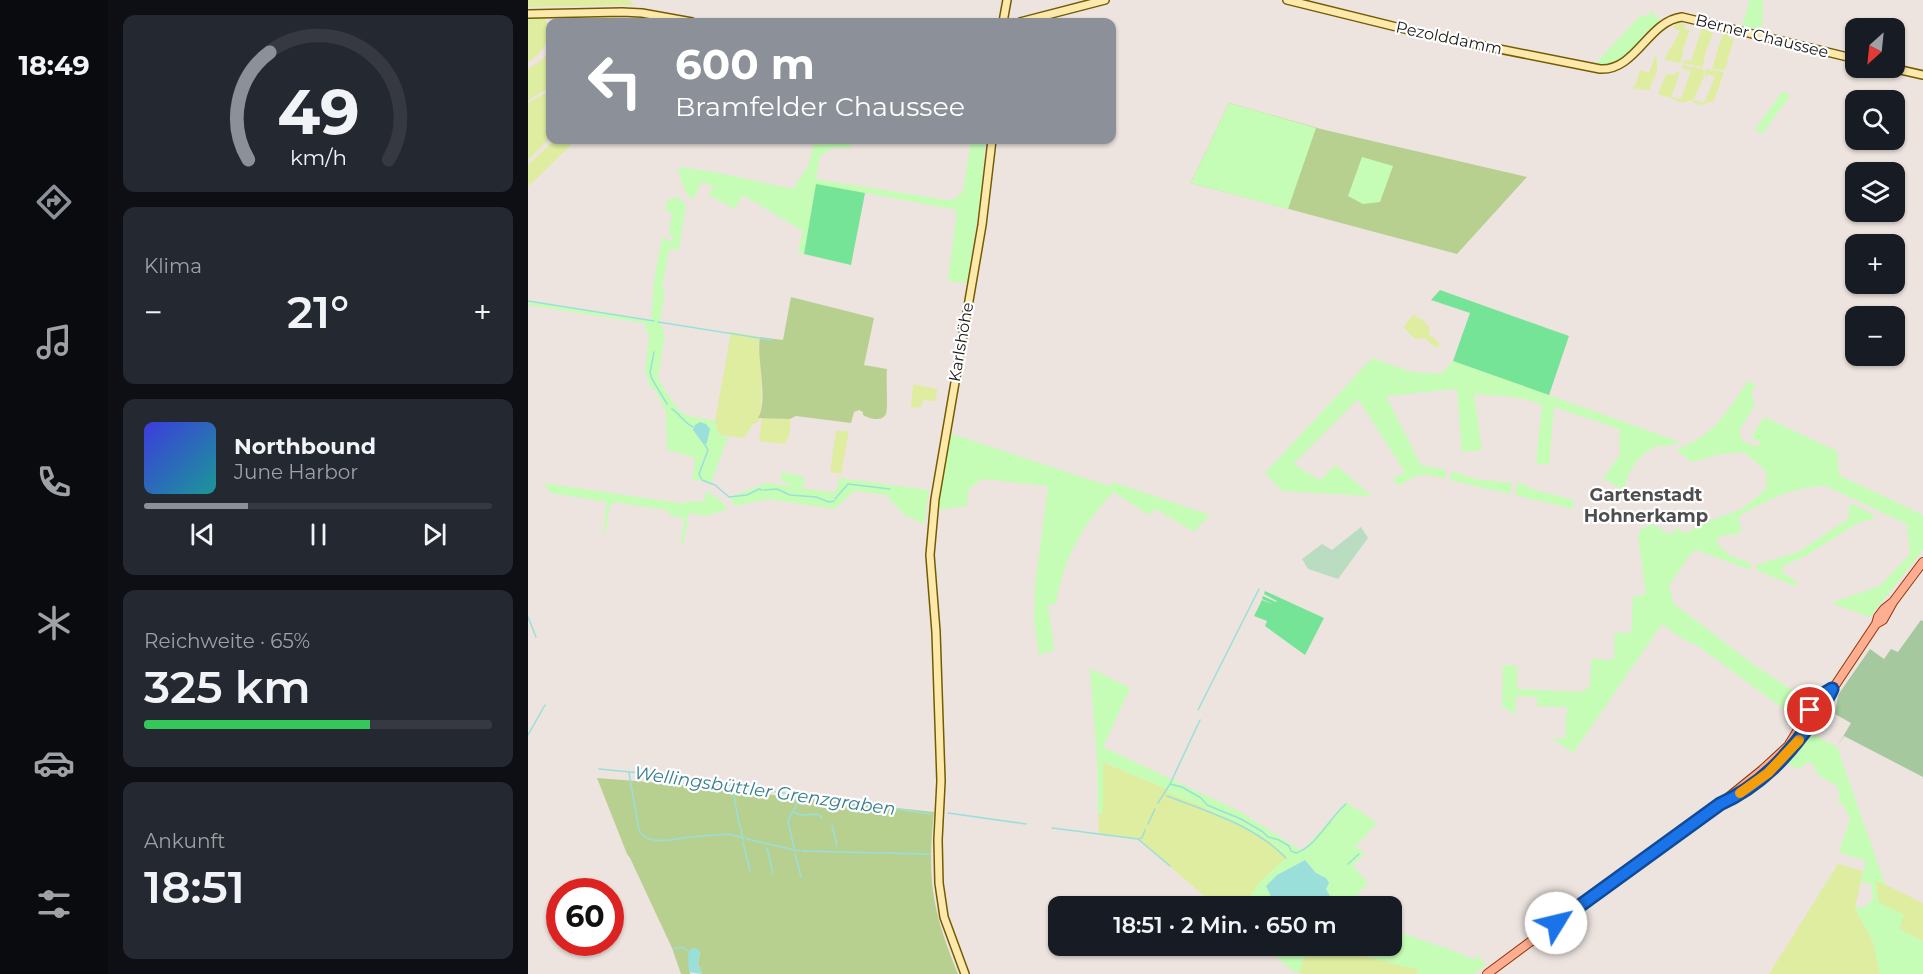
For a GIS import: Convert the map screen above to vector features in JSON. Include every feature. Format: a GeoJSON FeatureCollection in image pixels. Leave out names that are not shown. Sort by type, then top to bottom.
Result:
{"type":"FeatureCollection","features":[{"type":"Feature","properties":{"kind":"main road"},"geometry":{"type":"LineString","coordinates":[[1487,974],[1530,942],[1540,938],[1556,923],[1756,779],[1788,746],[1822,695],[1832,689],[1876,624],[1883,620],[1893,602],[1923,562]]}},
{"type":"Feature","properties":{"kind":"street"},"geometry":{"type":"LineString","coordinates":[[1004,18],[1006,0]]}},
{"type":"Feature","properties":{"kind":"street"},"geometry":{"type":"LineString","coordinates":[[1035,18],[1105,0]]}},
{"type":"Feature","properties":{"kind":"street","name":"Pezolddamm"},"geometry":{"type":"LineString","coordinates":[[1287,0],[1429,34],[1600,69],[1612,69],[1622,64],[1669,20]]}},
{"type":"Feature","properties":{"kind":"street"},"geometry":{"type":"LineString","coordinates":[[528,14],[622,12],[665,18]]}},
{"type":"Feature","properties":{"kind":"street","name":"Berner Chaussee"},"geometry":{"type":"LineString","coordinates":[[1669,20],[1682,17],[1694,18],[1845,55]]}},
{"type":"Feature","properties":{"kind":"street"},"geometry":{"type":"LineString","coordinates":[[1905,71],[1923,75]]}},
{"type":"Feature","properties":{"kind":"street","name":"Karlshöhe"},"geometry":{"type":"LineString","coordinates":[[965,974],[946,925],[941,902],[938,853],[941,770],[932,545],[935,499],[980,234],[991,144]]}},
{"type":"Feature","properties":{"kind":"green space"},"geometry":{"type":"Polygon","coordinates":[[[528,0],[628,0],[635,5],[528,7],[528,0]]]}},
{"type":"Feature","properties":{"kind":"green space"},"geometry":{"type":"Polygon","coordinates":[[[1750,0],[1763,0],[1762,30],[1742,25],[1750,0]]]}},
{"type":"Feature","properties":{"kind":"green space"},"geometry":{"type":"Polygon","coordinates":[[[1652,11],[1660,21],[1644,34],[1640,44],[1619,62],[1604,66],[1595,64],[1642,14],[1643,17],[1652,11]]]}},
{"type":"Feature","properties":{"kind":"green space"},"geometry":{"type":"Polygon","coordinates":[[[545,18],[546,43],[539,54],[528,62],[528,19],[545,18]]]}},
{"type":"Feature","properties":{"kind":"green space"},"geometry":{"type":"Polygon","coordinates":[[[1677,23],[1685,24],[1684,28],[1690,30],[1681,63],[1664,60],[1680,31],[1673,27],[1677,23]]]}},
{"type":"Feature","properties":{"kind":"green space"},"geometry":{"type":"Polygon","coordinates":[[[1702,28],[1713,33],[1703,67],[1683,63],[1684,60],[1691,61],[1702,28]]]}},
{"type":"Feature","properties":{"kind":"green space"},"geometry":{"type":"Polygon","coordinates":[[[1723,33],[1734,39],[1725,70],[1712,69],[1723,33]]]}},
{"type":"Feature","properties":{"kind":"green space"},"geometry":{"type":"Polygon","coordinates":[[[546,55],[546,89],[528,100],[528,69],[546,55]]]}},
{"type":"Feature","properties":{"kind":"green space"},"geometry":{"type":"Polygon","coordinates":[[[1655,56],[1657,71],[1649,90],[1631,88],[1635,86],[1640,70],[1649,73],[1655,56]]]}},
{"type":"Feature","properties":{"kind":"green space"},"geometry":{"type":"Polygon","coordinates":[[[1682,65],[1703,69],[1704,76],[1694,99],[1683,103],[1672,99],[1673,97],[1681,99],[1691,71],[1682,68],[1682,65]]]}},
{"type":"Feature","properties":{"kind":"green space"},"geometry":{"type":"Polygon","coordinates":[[[1705,69],[1724,72],[1714,101],[1701,105],[1692,102],[1695,100],[1704,103],[1715,77],[1708,74],[1707,77],[1705,76],[1705,69]]]}},
{"type":"Feature","properties":{"kind":"green space"},"geometry":{"type":"Polygon","coordinates":[[[1680,71],[1671,98],[1658,94],[1666,74],[1672,75],[1680,71]]]}},
{"type":"Feature","properties":{"kind":"green space"},"geometry":{"type":"Polygon","coordinates":[[[1783,91],[1790,96],[1762,134],[1755,129],[1783,91]]]}},
{"type":"Feature","properties":{"kind":"green space"},"geometry":{"type":"Polygon","coordinates":[[[546,92],[546,142],[528,160],[528,103],[546,92]]]}},
{"type":"Feature","properties":{"kind":"green space"},"geometry":{"type":"Polygon","coordinates":[[[1229,103],[1321,129],[1527,177],[1457,254],[1191,183],[1229,103]]]}},
{"type":"Feature","properties":{"kind":"green space"},"geometry":{"type":"Polygon","coordinates":[[[1229,103],[1316,128],[1288,209],[1191,183],[1229,103]]]}},
{"type":"Feature","properties":{"kind":"green space"},"geometry":{"type":"Polygon","coordinates":[[[551,144],[572,144],[530,185],[528,185],[528,165],[551,144]]]}},
{"type":"Feature","properties":{"kind":"green space"},"geometry":{"type":"Polygon","coordinates":[[[814,144],[850,144],[850,148],[833,148],[820,156],[816,179],[947,200],[954,199],[963,192],[970,144],[985,144],[981,195],[967,283],[948,281],[957,210],[816,184],[804,254],[798,253],[803,231],[743,195],[734,209],[709,195],[713,187],[703,181],[692,200],[686,193],[678,167],[714,172],[793,189],[808,166],[814,144]]]}},
{"type":"Feature","properties":{"kind":"green space"},"geometry":{"type":"Polygon","coordinates":[[[1362,157],[1393,166],[1380,202],[1363,204],[1348,196],[1362,157]]]}},
{"type":"Feature","properties":{"kind":"green space"},"geometry":{"type":"Polygon","coordinates":[[[816,184],[865,193],[851,265],[804,254],[816,184]]]}},
{"type":"Feature","properties":{"kind":"green space"},"geometry":{"type":"Polygon","coordinates":[[[678,197],[686,205],[679,249],[669,250],[662,289],[665,290],[660,322],[665,335],[658,378],[680,411],[689,416],[715,421],[719,435],[728,437],[711,483],[692,479],[695,460],[693,457],[667,450],[666,412],[655,390],[649,385],[645,370],[649,337],[644,323],[528,305],[528,301],[651,321],[654,280],[662,238],[669,242],[674,238],[669,233],[672,212],[665,211],[667,200],[678,197]]]}},
{"type":"Feature","properties":{"kind":"green space"},"geometry":{"type":"Polygon","coordinates":[[[1440,290],[1569,336],[1549,395],[1453,361],[1470,313],[1431,300],[1440,290]]]}},
{"type":"Feature","properties":{"kind":"green space"},"geometry":{"type":"Polygon","coordinates":[[[791,297],[874,318],[864,365],[887,369],[887,412],[884,417],[872,419],[863,415],[863,412],[859,410],[854,412],[851,423],[796,416],[790,419],[758,418],[762,400],[760,337],[783,340],[791,297]]]}},
{"type":"Feature","properties":{"kind":"green space"},"geometry":{"type":"Polygon","coordinates":[[[1414,314],[1417,315],[1416,319],[1418,317],[1429,326],[1429,334],[1440,344],[1436,348],[1425,338],[1415,339],[1403,327],[1414,314]]]}},
{"type":"Feature","properties":{"kind":"green space"},"geometry":{"type":"Polygon","coordinates":[[[731,332],[760,337],[758,344],[762,366],[761,409],[758,422],[752,425],[744,438],[719,435],[715,421],[731,332]]]}},
{"type":"Feature","properties":{"kind":"green space"},"geometry":{"type":"Polygon","coordinates":[[[1372,358],[1411,372],[1441,374],[1453,361],[1680,442],[1663,447],[1659,445],[1645,453],[1628,475],[1623,490],[1603,478],[1620,455],[1619,429],[1554,407],[1549,465],[1536,463],[1542,405],[1517,398],[1474,394],[1482,450],[1462,452],[1457,389],[1386,396],[1421,465],[1446,470],[1446,479],[1421,475],[1397,486],[1393,479],[1405,472],[1358,399],[1293,464],[1320,480],[1336,465],[1372,496],[1282,491],[1265,473],[1372,358]]]}},
{"type":"Feature","properties":{"kind":"green space"},"geometry":{"type":"Polygon","coordinates":[[[1748,381],[1756,385],[1752,390],[1754,407],[1740,429],[1741,440],[1753,446],[1759,446],[1759,440],[1753,440],[1753,435],[1764,417],[1837,451],[1839,475],[1923,515],[1923,550],[1870,617],[1831,603],[1880,586],[1910,554],[1907,524],[1826,486],[1792,491],[1739,516],[1741,533],[1720,536],[1716,543],[1731,556],[1750,563],[1751,570],[1696,550],[1691,553],[1669,586],[1674,604],[1753,664],[1808,701],[1799,716],[1785,710],[1698,646],[1681,638],[1662,624],[1573,753],[1551,738],[1565,739],[1567,707],[1537,706],[1537,697],[1516,696],[1515,715],[1502,706],[1503,665],[1517,666],[1517,689],[1582,692],[1590,686],[1591,659],[1614,660],[1615,633],[1631,633],[1633,597],[1646,594],[1638,535],[1641,529],[1653,524],[1670,535],[1677,528],[1685,534],[1703,523],[1742,509],[1767,488],[1766,471],[1744,452],[1720,454],[1692,462],[1676,450],[1700,438],[1710,430],[1748,381]]]}},
{"type":"Feature","properties":{"kind":"green space"},"geometry":{"type":"Polygon","coordinates":[[[913,384],[937,389],[936,401],[923,400],[921,407],[911,408],[913,384]]]}},
{"type":"Feature","properties":{"kind":"green space"},"geometry":{"type":"Polygon","coordinates":[[[762,418],[790,419],[790,433],[785,444],[759,441],[762,418]]]}},
{"type":"Feature","properties":{"kind":"green space"},"geometry":{"type":"Polygon","coordinates":[[[836,431],[849,431],[841,474],[830,472],[836,431]]]}},
{"type":"Feature","properties":{"kind":"green space"},"geometry":{"type":"Polygon","coordinates":[[[949,433],[1109,486],[1113,482],[1210,515],[1194,532],[1156,509],[1149,515],[1113,492],[1083,530],[1069,558],[1056,604],[1048,604],[1054,650],[1039,655],[1034,620],[1035,586],[1048,486],[982,479],[968,490],[967,506],[936,510],[949,433]]]}},
{"type":"Feature","properties":{"kind":"green space"},"geometry":{"type":"Polygon","coordinates":[[[1452,471],[1475,479],[1512,483],[1510,494],[1450,480],[1452,471]]]}},
{"type":"Feature","properties":{"kind":"green space"},"geometry":{"type":"Polygon","coordinates":[[[781,472],[802,476],[804,486],[799,488],[835,493],[840,478],[929,490],[924,524],[905,515],[888,498],[888,495],[854,491],[835,509],[768,499],[735,506],[730,497],[766,483],[794,487],[782,481],[781,472]]]}},
{"type":"Feature","properties":{"kind":"green space"},"geometry":{"type":"Polygon","coordinates":[[[1518,482],[1535,490],[1574,500],[1573,509],[1515,495],[1518,482]]]}},
{"type":"Feature","properties":{"kind":"green space"},"geometry":{"type":"Polygon","coordinates":[[[544,483],[685,504],[686,501],[704,502],[706,491],[719,499],[728,509],[706,516],[689,513],[683,545],[681,545],[684,518],[671,516],[667,510],[614,502],[610,506],[605,534],[603,534],[607,502],[550,493],[544,483]]]}},
{"type":"Feature","properties":{"kind":"green space"},"geometry":{"type":"Polygon","coordinates":[[[1850,503],[1874,515],[1873,519],[1858,523],[1807,555],[1785,565],[1781,571],[1798,583],[1794,586],[1757,570],[1756,565],[1798,552],[1848,519],[1850,503]]]}},
{"type":"Feature","properties":{"kind":"green space"},"geometry":{"type":"Polygon","coordinates":[[[1361,527],[1368,538],[1338,579],[1308,569],[1302,559],[1322,544],[1332,550],[1361,527]]]}},
{"type":"Feature","properties":{"kind":"green space"},"geometry":{"type":"Polygon","coordinates":[[[1265,591],[1324,618],[1305,655],[1265,626],[1267,621],[1254,616],[1262,600],[1275,605],[1262,599],[1263,596],[1277,601],[1264,594],[1265,591]]]}},
{"type":"Feature","properties":{"kind":"green space"},"geometry":{"type":"Polygon","coordinates":[[[1921,620],[1923,621],[1923,777],[1844,736],[1837,747],[1851,723],[1835,714],[1838,695],[1870,649],[1884,659],[1891,649],[1898,652],[1921,620]]]}},
{"type":"Feature","properties":{"kind":"green space"},"geometry":{"type":"Polygon","coordinates":[[[1090,668],[1130,688],[1103,747],[1239,811],[1302,851],[1346,802],[1377,823],[1355,847],[1365,853],[1353,866],[1368,883],[1358,896],[1330,896],[1326,889],[1326,878],[1318,875],[1305,860],[1277,875],[1271,896],[1251,896],[1259,883],[1287,857],[1267,839],[1197,804],[1169,793],[1167,789],[1103,762],[1103,813],[1098,814],[1097,759],[1090,668]]]}},
{"type":"Feature","properties":{"kind":"green space"},"geometry":{"type":"Polygon","coordinates":[[[1810,733],[1837,747],[1885,884],[1876,881],[1878,902],[1904,915],[1899,929],[1923,941],[1923,974],[1880,974],[1873,941],[1855,908],[1865,907],[1873,899],[1871,884],[1861,882],[1866,861],[1839,852],[1850,819],[1843,804],[1838,802],[1840,794],[1837,786],[1818,775],[1814,765],[1808,762],[1798,769],[1786,763],[1810,733]]]}},
{"type":"Feature","properties":{"kind":"green space"},"geometry":{"type":"Polygon","coordinates":[[[1102,762],[1167,789],[1169,793],[1197,804],[1267,839],[1288,858],[1263,880],[1250,896],[1204,896],[1138,839],[1099,834],[1098,814],[1103,813],[1102,762]]]}},
{"type":"Feature","properties":{"kind":"green space"},"geometry":{"type":"Polygon","coordinates":[[[597,778],[934,812],[931,857],[934,895],[942,931],[958,974],[702,974],[698,963],[700,952],[689,954],[690,974],[681,974],[672,948],[627,854],[597,778]]]}},
{"type":"Feature","properties":{"kind":"green space"},"geometry":{"type":"Polygon","coordinates":[[[1838,864],[1863,871],[1855,908],[1873,942],[1880,974],[1769,974],[1838,864]]]}},
{"type":"Feature","properties":{"kind":"green space"},"geometry":{"type":"Polygon","coordinates":[[[1876,880],[1923,903],[1923,941],[1899,929],[1903,915],[1878,902],[1876,880]]]}},
{"type":"Feature","properties":{"kind":"green space"},"geometry":{"type":"Polygon","coordinates":[[[1402,933],[1474,960],[1477,955],[1486,965],[1474,974],[1417,974],[1419,970],[1365,956],[1402,956],[1402,933]]]}},
{"type":"Feature","properties":{"kind":"green space"},"geometry":{"type":"Polygon","coordinates":[[[1276,956],[1304,956],[1299,973],[1276,956]]]}},
{"type":"Feature","properties":{"kind":"green space"},"geometry":{"type":"Polygon","coordinates":[[[1304,956],[1365,956],[1419,970],[1417,974],[1299,973],[1304,956]]]}},
{"type":"Feature","properties":{"kind":"water"},"geometry":{"type":"Polygon","coordinates":[[[700,422],[706,424],[710,429],[707,443],[704,445],[693,430],[700,422]]]}},
{"type":"Feature","properties":{"kind":"water"},"geometry":{"type":"Polygon","coordinates":[[[1305,860],[1316,873],[1326,878],[1329,883],[1326,889],[1330,896],[1270,896],[1266,886],[1277,875],[1305,860]]]}},
{"type":"Feature","properties":{"kind":"water"},"geometry":{"type":"Polygon","coordinates":[[[692,948],[700,952],[698,963],[702,974],[689,972],[688,953],[692,948]]]}},
{"type":"Feature","properties":{"kind":"waterway"},"geometry":{"type":"LineString","coordinates":[[528,301],[654,321]]}},
{"type":"Feature","properties":{"kind":"waterway"},"geometry":{"type":"LineString","coordinates":[[658,322],[772,340]]}},
{"type":"Feature","properties":{"kind":"waterway"},"geometry":{"type":"LineString","coordinates":[[654,352],[650,373],[667,404]]}},
{"type":"Feature","properties":{"kind":"waterway"},"geometry":{"type":"LineString","coordinates":[[672,409],[693,427]]}},
{"type":"Feature","properties":{"kind":"waterway"},"geometry":{"type":"LineString","coordinates":[[705,445],[708,450],[699,474],[702,480],[715,485],[729,497],[762,490]]}},
{"type":"Feature","properties":{"kind":"waterway"},"geometry":{"type":"LineString","coordinates":[[835,499],[848,484],[890,489]]}},
{"type":"Feature","properties":{"kind":"waterway"},"geometry":{"type":"LineString","coordinates":[[764,490],[777,489],[790,495],[834,501]]}},
{"type":"Feature","properties":{"kind":"waterway"},"geometry":{"type":"LineString","coordinates":[[1198,710],[1259,589]]}},
{"type":"Feature","properties":{"kind":"waterway"},"geometry":{"type":"LineString","coordinates":[[528,617],[536,637]]}},
{"type":"Feature","properties":{"kind":"waterway"},"geometry":{"type":"LineString","coordinates":[[528,735],[545,705]]}},
{"type":"Feature","properties":{"kind":"waterway"},"geometry":{"type":"LineString","coordinates":[[1158,803],[1170,784],[1200,720]]}},
{"type":"Feature","properties":{"kind":"waterway","name":"Wellingsbüttler Grenzgraben"},"geometry":{"type":"LineString","coordinates":[[599,769],[651,774],[931,814]]}},
{"type":"Feature","properties":{"kind":"waterway"},"geometry":{"type":"LineString","coordinates":[[629,773],[639,830],[643,835],[648,839],[661,841],[689,837]]}},
{"type":"Feature","properties":{"kind":"waterway"},"geometry":{"type":"LineString","coordinates":[[1170,784],[1182,787],[1201,798],[1207,805],[1241,819],[1268,837],[1289,846],[1291,851],[1296,853],[1310,845],[1346,804]]}},
{"type":"Feature","properties":{"kind":"waterway"},"geometry":{"type":"LineString","coordinates":[[733,787],[736,807]]}},
{"type":"Feature","properties":{"kind":"waterway"},"geometry":{"type":"LineString","coordinates":[[1167,796],[1245,828],[1286,858]]}},
{"type":"Feature","properties":{"kind":"waterway"},"geometry":{"type":"LineString","coordinates":[[792,813],[801,797]]}},
{"type":"Feature","properties":{"kind":"waterway"},"geometry":{"type":"LineString","coordinates":[[736,808],[740,827]]}},
{"type":"Feature","properties":{"kind":"waterway","name":"Wellingsbüttler Grenzgraben"},"geometry":{"type":"LineString","coordinates":[[1148,824],[1155,809]]}},
{"type":"Feature","properties":{"kind":"waterway"},"geometry":{"type":"LineString","coordinates":[[793,812],[801,815],[818,814],[822,818]]}},
{"type":"Feature","properties":{"kind":"waterway","name":"Wellingsbüttler Grenzgraben"},"geometry":{"type":"LineString","coordinates":[[948,813],[1026,824]]}},
{"type":"Feature","properties":{"kind":"waterway"},"geometry":{"type":"LineString","coordinates":[[791,814],[788,821],[794,848]]}},
{"type":"Feature","properties":{"kind":"waterway"},"geometry":{"type":"LineString","coordinates":[[832,825],[837,846]]}},
{"type":"Feature","properties":{"kind":"waterway","name":"Wellingsbüttler Grenzgraben"},"geometry":{"type":"LineString","coordinates":[[1052,828],[1138,839],[1142,838],[1145,830]]}},
{"type":"Feature","properties":{"kind":"waterway"},"geometry":{"type":"LineString","coordinates":[[741,829],[743,840]]}},
{"type":"Feature","properties":{"kind":"waterway"},"geometry":{"type":"LineString","coordinates":[[690,837],[728,834],[744,838]]}},
{"type":"Feature","properties":{"kind":"waterway"},"geometry":{"type":"LineString","coordinates":[[747,839],[799,851]]}},
{"type":"Feature","properties":{"kind":"waterway"},"geometry":{"type":"LineString","coordinates":[[1138,839],[1170,866]]}},
{"type":"Feature","properties":{"kind":"waterway"},"geometry":{"type":"LineString","coordinates":[[743,842],[750,871]]}},
{"type":"Feature","properties":{"kind":"waterway"},"geometry":{"type":"LineString","coordinates":[[767,848],[773,873]]}},
{"type":"Feature","properties":{"kind":"waterway"},"geometry":{"type":"LineString","coordinates":[[802,851],[880,853]]}},
{"type":"Feature","properties":{"kind":"waterway"},"geometry":{"type":"LineString","coordinates":[[882,853],[930,854]]}},
{"type":"Feature","properties":{"kind":"waterway"},"geometry":{"type":"LineString","coordinates":[[795,854],[801,877]]}},
{"type":"Feature","properties":{"kind":"waterway"},"geometry":{"type":"LineString","coordinates":[[1348,864],[1359,854]]}},
{"type":"Feature","properties":{"kind":"waterway"},"geometry":{"type":"LineString","coordinates":[[673,949],[682,947],[688,951]]}},
{"type":"Feature","properties":{"kind":"slow traffic"},"geometry":{"type":"LineString","coordinates":[[1740,793],[1768,773],[1799,740]]}},
{"type":"Feature","properties":{"kind":"district","name":"Gartenstadt Hohnerkamp"},"geometry":{"type":"Point","coordinates":[1646,505]}},
{"type":"Feature","properties":{"kind":"route"},"geometry":{"type":"LineString","coordinates":[[1556,923],[1720,804],[1750,787],[1768,773],[1795,745],[1828,699],[1832,689],[1822,695],[1810,710]]}}]}
